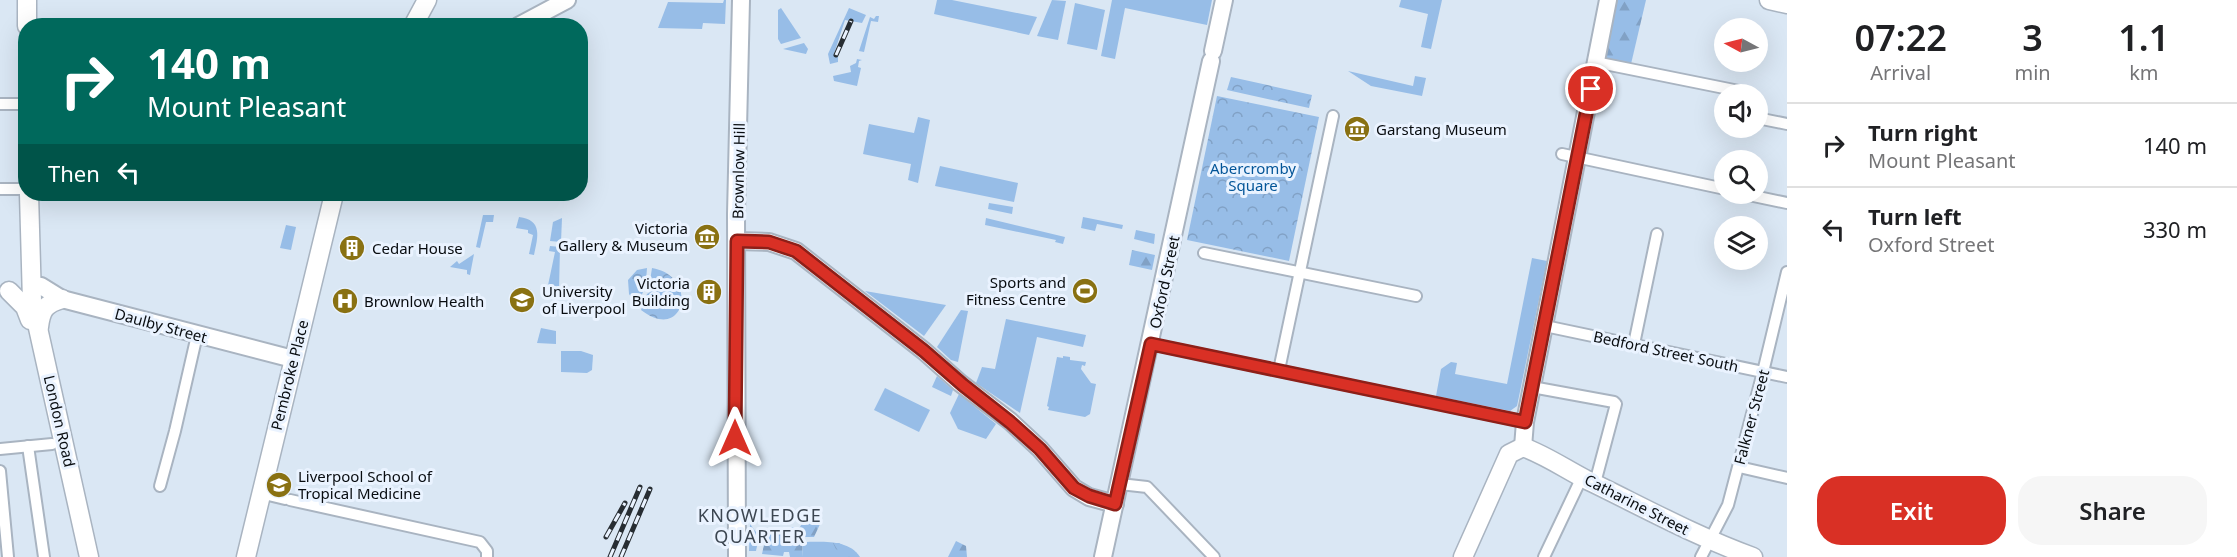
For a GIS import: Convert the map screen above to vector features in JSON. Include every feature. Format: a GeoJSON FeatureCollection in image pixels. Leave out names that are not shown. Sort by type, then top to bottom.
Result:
{"type":"FeatureCollection","features":[{"type":"Feature","properties":{"kind":"main road"},"geometry":{"type":"LineString","coordinates":[[27,0],[27,18]]}},
{"type":"Feature","properties":{"kind":"main road"},"geometry":{"type":"LineString","coordinates":[[417,18],[427,0]]}},
{"type":"Feature","properties":{"kind":"main road"},"geometry":{"type":"LineString","coordinates":[[1768,0],[1787,4]]}},
{"type":"Feature","properties":{"kind":"main road","name":"London Road"},"geometry":{"type":"LineString","coordinates":[[29,201],[32,301],[89,557]]}},
{"type":"Feature","properties":{"kind":"main road","name":"Pembroke Place"},"geometry":{"type":"LineString","coordinates":[[246,557],[332,201]]}},
{"type":"Feature","properties":{"kind":"main road"},"geometry":{"type":"LineString","coordinates":[[4,290],[21,290],[31,285]]}},
{"type":"Feature","properties":{"kind":"main road"},"geometry":{"type":"LineString","coordinates":[[4,290],[25,307],[39,335]]}},
{"type":"Feature","properties":{"kind":"main road"},"geometry":{"type":"LineString","coordinates":[[39,335],[42,310],[49,303],[62,299]]}},
{"type":"Feature","properties":{"kind":"main road"},"geometry":{"type":"LineString","coordinates":[[1462,557],[1509,454],[1523,447]]}},
{"type":"Feature","properties":{"kind":"main road","name":"Catharine Street"},"geometry":{"type":"LineString","coordinates":[[1523,447],[1539,453],[1588,480],[1705,549],[1753,557]]}},
{"type":"Feature","properties":{"kind":"street"},"geometry":{"type":"LineString","coordinates":[[533,18],[567,0]]}},
{"type":"Feature","properties":{"kind":"street","name":"Brownlow Hill"},"geometry":{"type":"LineString","coordinates":[[737,557],[735,413],[741,0]]}},
{"type":"Feature","properties":{"kind":"street","name":"Oxford Street"},"geometry":{"type":"LineString","coordinates":[[1103,557],[1224,0]]}},
{"type":"Feature","properties":{"kind":"street"},"geometry":{"type":"LineString","coordinates":[[1523,447],[1525,422],[1545,326],[1570,156],[1595,62],[1608,0]]}},
{"type":"Feature","properties":{"kind":"street"},"geometry":{"type":"LineString","coordinates":[[1595,62],[1714,86]]}},
{"type":"Feature","properties":{"kind":"street"},"geometry":{"type":"LineString","coordinates":[[0,104],[18,104]]}},
{"type":"Feature","properties":{"kind":"street"},"geometry":{"type":"LineString","coordinates":[[1279,370],[1333,116]]}},
{"type":"Feature","properties":{"kind":"street"},"geometry":{"type":"LineString","coordinates":[[1768,120],[1787,124]]}},
{"type":"Feature","properties":{"kind":"street"},"geometry":{"type":"LineString","coordinates":[[1570,156],[1714,187]]}},
{"type":"Feature","properties":{"kind":"street"},"geometry":{"type":"LineString","coordinates":[[0,189],[18,189]]}},
{"type":"Feature","properties":{"kind":"street"},"geometry":{"type":"LineString","coordinates":[[1768,199],[1787,203]]}},
{"type":"Feature","properties":{"kind":"street"},"geometry":{"type":"LineString","coordinates":[[1634,344],[1657,234]]}},
{"type":"Feature","properties":{"kind":"street"},"geometry":{"type":"LineString","coordinates":[[737,241],[769,242],[796,251],[1010,422],[1040,449],[1074,488],[1089,496],[1115,504]]}},
{"type":"Feature","properties":{"kind":"street"},"geometry":{"type":"LineString","coordinates":[[1204,253],[1416,296]]}},
{"type":"Feature","properties":{"kind":"street","name":"Falkner Street"},"geometry":{"type":"LineString","coordinates":[[1705,549],[1728,505],[1787,272]]}},
{"type":"Feature","properties":{"kind":"street","name":"Daulby Street"},"geometry":{"type":"LineString","coordinates":[[31,285],[41,286],[62,299],[293,359]]}},
{"type":"Feature","properties":{"kind":"street","name":"Bedford Street South"},"geometry":{"type":"LineString","coordinates":[[1545,326],[1787,377]]}},
{"type":"Feature","properties":{"kind":"street"},"geometry":{"type":"LineString","coordinates":[[160,486],[176,431],[197,335]]}},
{"type":"Feature","properties":{"kind":"street"},"geometry":{"type":"LineString","coordinates":[[1151,344],[1525,422]]}},
{"type":"Feature","properties":{"kind":"street"},"geometry":{"type":"LineString","coordinates":[[1532,387],[1614,402],[1616,405],[1588,480],[1544,557]]}},
{"type":"Feature","properties":{"kind":"street"},"geometry":{"type":"LineString","coordinates":[[0,449],[52,444]]}},
{"type":"Feature","properties":{"kind":"street"},"geometry":{"type":"LineString","coordinates":[[28,446],[44,557]]}},
{"type":"Feature","properties":{"kind":"street"},"geometry":{"type":"LineString","coordinates":[[1739,466],[1787,478]]}},
{"type":"Feature","properties":{"kind":"street"},"geometry":{"type":"LineString","coordinates":[[0,471],[8,557]]}},
{"type":"Feature","properties":{"kind":"street"},"geometry":{"type":"LineString","coordinates":[[1120,484],[1147,487],[1214,557]]}},
{"type":"Feature","properties":{"kind":"street"},"geometry":{"type":"LineString","coordinates":[[260,493],[480,542],[487,551],[487,557]]}},
{"type":"Feature","properties":{"kind":"green space"},"geometry":{"type":"Polygon","coordinates":[[[726,0],[725,24],[703,23],[702,29],[658,28],[668,2],[723,3],[726,0]]]}},
{"type":"Feature","properties":{"kind":"green space"},"geometry":{"type":"Polygon","coordinates":[[[937,0],[952,0],[1037,17],[1029,35],[934,14],[937,0]]]}},
{"type":"Feature","properties":{"kind":"green space"},"geometry":{"type":"Polygon","coordinates":[[[1052,0],[1066,1],[1058,40],[1037,36],[1052,0]]]}},
{"type":"Feature","properties":{"kind":"green space"},"geometry":{"type":"Polygon","coordinates":[[[1112,0],[1212,0],[1207,25],[1125,8],[1115,59],[1101,56],[1112,0]]]}},
{"type":"Feature","properties":{"kind":"green space"},"geometry":{"type":"Polygon","coordinates":[[[1401,0],[1442,0],[1431,49],[1421,47],[1428,14],[1399,7],[1401,0]]]}},
{"type":"Feature","properties":{"kind":"green space"},"geometry":{"type":"Polygon","coordinates":[[[1617,0],[1646,0],[1631,64],[1604,58],[1617,0]]]}},
{"type":"Feature","properties":{"kind":"green space"},"geometry":{"type":"Polygon","coordinates":[[[1075,3],[1105,10],[1097,50],[1067,44],[1075,3]]]}},
{"type":"Feature","properties":{"kind":"green space"},"geometry":{"type":"Polygon","coordinates":[[[781,8],[801,38],[781,44],[778,39],[778,10],[781,8]]]}},
{"type":"Feature","properties":{"kind":"green space"},"geometry":{"type":"Polygon","coordinates":[[[849,8],[866,15],[862,23],[845,20],[834,54],[838,55],[838,62],[830,64],[828,54],[849,8]]]}},
{"type":"Feature","properties":{"kind":"green space"},"geometry":{"type":"Polygon","coordinates":[[[879,16],[878,22],[871,21],[864,52],[859,51],[870,17],[874,19],[879,16]]]}},
{"type":"Feature","properties":{"kind":"green space"},"geometry":{"type":"Polygon","coordinates":[[[804,43],[808,49],[806,54],[783,49],[804,43]]]}},
{"type":"Feature","properties":{"kind":"green space"},"geometry":{"type":"Polygon","coordinates":[[[857,59],[862,60],[859,61],[858,67],[861,68],[857,86],[834,81],[833,76],[851,72],[850,66],[856,63],[857,59]]]}},
{"type":"Feature","properties":{"kind":"green space"},"geometry":{"type":"Polygon","coordinates":[[[1348,71],[1413,86],[1415,76],[1426,78],[1422,96],[1371,86],[1348,71]]]}},
{"type":"Feature","properties":{"kind":"green space"},"geometry":{"type":"Polygon","coordinates":[[[1231,77],[1312,95],[1309,108],[1227,90],[1231,77]]]}},
{"type":"Feature","properties":{"kind":"green space","name":"Abercromby Square"},"geometry":{"type":"Polygon","coordinates":[[[1217,96],[1319,117],[1289,261],[1187,240],[1217,96]]]}},
{"type":"Feature","properties":{"kind":"green space"},"geometry":{"type":"Polygon","coordinates":[[[918,117],[930,120],[918,183],[908,180],[911,164],[863,154],[869,124],[914,133],[918,117]]]}},
{"type":"Feature","properties":{"kind":"green space"},"geometry":{"type":"Polygon","coordinates":[[[940,166],[1018,183],[1014,202],[935,186],[940,166]]]}},
{"type":"Feature","properties":{"kind":"green space"},"geometry":{"type":"Polygon","coordinates":[[[989,203],[1013,207],[1012,214],[988,209],[989,203]]]}},
{"type":"Feature","properties":{"kind":"green space"},"geometry":{"type":"Polygon","coordinates":[[[483,215],[494,215],[493,222],[486,222],[480,248],[476,247],[483,215]]]}},
{"type":"Feature","properties":{"kind":"green space"},"geometry":{"type":"Polygon","coordinates":[[[519,217],[532,222],[537,230],[534,255],[529,254],[533,235],[528,233],[528,230],[516,228],[519,217]]]}},
{"type":"Feature","properties":{"kind":"green space"},"geometry":{"type":"Polygon","coordinates":[[[1083,217],[1123,225],[1122,229],[1097,224],[1095,231],[1081,228],[1083,217]]]}},
{"type":"Feature","properties":{"kind":"green space"},"geometry":{"type":"Polygon","coordinates":[[[562,218],[561,242],[550,241],[553,222],[562,218]]]}},
{"type":"Feature","properties":{"kind":"green space"},"geometry":{"type":"Polygon","coordinates":[[[986,218],[1065,237],[1063,244],[1055,242],[1056,240],[985,225],[986,218]]]}},
{"type":"Feature","properties":{"kind":"green space"},"geometry":{"type":"Polygon","coordinates":[[[286,225],[296,227],[291,250],[280,248],[286,225]]]}},
{"type":"Feature","properties":{"kind":"green space"},"geometry":{"type":"Polygon","coordinates":[[[1136,230],[1155,234],[1154,244],[1134,239],[1136,230]]]}},
{"type":"Feature","properties":{"kind":"green space"},"geometry":{"type":"Polygon","coordinates":[[[550,246],[560,247],[559,291],[547,290],[555,252],[549,251],[550,246]]]}},
{"type":"Feature","properties":{"kind":"green space"},"geometry":{"type":"Polygon","coordinates":[[[1132,250],[1155,255],[1152,270],[1129,265],[1132,250]]]}},
{"type":"Feature","properties":{"kind":"green space"},"geometry":{"type":"Polygon","coordinates":[[[474,254],[470,275],[467,274],[467,270],[450,267],[457,261],[459,264],[474,254]]]}},
{"type":"Feature","properties":{"kind":"green space"},"geometry":{"type":"Polygon","coordinates":[[[1532,258],[1547,261],[1517,406],[1510,411],[1436,396],[1441,369],[1451,362],[1457,363],[1455,374],[1507,384],[1532,258]]]}},
{"type":"Feature","properties":{"kind":"green space"},"geometry":{"type":"Polygon","coordinates":[[[647,268],[646,281],[641,286],[643,292],[637,306],[629,294],[628,280],[637,270],[647,268]]]}},
{"type":"Feature","properties":{"kind":"green space"},"geometry":{"type":"Polygon","coordinates":[[[652,268],[667,273],[677,283],[681,294],[681,305],[676,314],[668,319],[656,318],[641,310],[647,294],[655,289],[654,284],[650,281],[652,268]]]}},
{"type":"Feature","properties":{"kind":"green space"},"geometry":{"type":"Polygon","coordinates":[[[865,291],[946,305],[924,336],[865,291]]]}},
{"type":"Feature","properties":{"kind":"green space"},"geometry":{"type":"Polygon","coordinates":[[[961,310],[968,311],[958,362],[951,360],[937,347],[961,310]]]}},
{"type":"Feature","properties":{"kind":"green space"},"geometry":{"type":"Polygon","coordinates":[[[1006,319],[1086,335],[1083,347],[1037,337],[1020,413],[976,383],[982,367],[995,369],[1006,319]]]}},
{"type":"Feature","properties":{"kind":"green space"},"geometry":{"type":"Polygon","coordinates":[[[541,328],[556,331],[556,344],[537,343],[541,328]]]}},
{"type":"Feature","properties":{"kind":"green space"},"geometry":{"type":"Polygon","coordinates":[[[561,351],[581,351],[593,355],[592,370],[587,373],[561,372],[561,351]]]}},
{"type":"Feature","properties":{"kind":"green space"},"geometry":{"type":"Polygon","coordinates":[[[1063,356],[1070,357],[1070,360],[1086,362],[1081,369],[1091,383],[1096,384],[1090,414],[1085,417],[1048,410],[1057,357],[1063,358],[1063,356]]]}},
{"type":"Feature","properties":{"kind":"green space"},"geometry":{"type":"Polygon","coordinates":[[[937,376],[953,390],[951,396],[932,387],[937,376]]]}},
{"type":"Feature","properties":{"kind":"green space"},"geometry":{"type":"Polygon","coordinates":[[[885,388],[930,410],[919,432],[874,410],[885,388]]]}},
{"type":"Feature","properties":{"kind":"green space"},"geometry":{"type":"Polygon","coordinates":[[[959,394],[996,424],[986,439],[958,429],[950,413],[959,394]]]}},
{"type":"Feature","properties":{"kind":"green space"},"geometry":{"type":"Polygon","coordinates":[[[806,515],[821,522],[814,537],[803,537],[802,557],[790,557],[789,552],[784,552],[783,556],[762,554],[770,534],[779,529],[800,527],[806,515]]]}},
{"type":"Feature","properties":{"kind":"green space"},"geometry":{"type":"Polygon","coordinates":[[[750,524],[759,536],[756,551],[749,551],[750,524]]]}},
{"type":"Feature","properties":{"kind":"green space"},"geometry":{"type":"Polygon","coordinates":[[[956,541],[966,546],[967,557],[948,557],[956,541]]]}},
{"type":"Feature","properties":{"kind":"green space"},"geometry":{"type":"Polygon","coordinates":[[[803,542],[842,544],[855,551],[860,557],[802,557],[803,542]]]}},
{"type":"Feature","properties":{"kind":"green space"},"geometry":{"type":"Polygon","coordinates":[[[833,543],[839,543],[857,553],[853,557],[843,557],[833,543]]]}},
{"type":"Feature","properties":{"kind":"railway"},"geometry":{"type":"LineString","coordinates":[[836,55],[851,21]]}},
{"type":"Feature","properties":{"kind":"railway"},"geometry":{"type":"LineString","coordinates":[[610,557],[640,487]]}},
{"type":"Feature","properties":{"kind":"railway"},"geometry":{"type":"LineString","coordinates":[[621,557],[650,489]]}},
{"type":"Feature","properties":{"kind":"railway"},"geometry":{"type":"LineString","coordinates":[[606,537],[625,503]]}},
{"type":"Feature","properties":{"kind":"place","name":"Garstang Museum"},"geometry":{"type":"Point","coordinates":[1357,129]}},
{"type":"Feature","properties":{"kind":"place","name":"Victoria Gallery & Museum"},"geometry":{"type":"Point","coordinates":[707,237]}},
{"type":"Feature","properties":{"kind":"place","name":"Cedar House"},"geometry":{"type":"Point","coordinates":[352,248]}},
{"type":"Feature","properties":{"kind":"place","name":"Sports and Fitness Centre"},"geometry":{"type":"Point","coordinates":[1085,291]}},
{"type":"Feature","properties":{"kind":"place","name":"Victoria Building"},"geometry":{"type":"Point","coordinates":[709,292]}},
{"type":"Feature","properties":{"kind":"place","name":"University of Liverpool"},"geometry":{"type":"Point","coordinates":[522,300]}},
{"type":"Feature","properties":{"kind":"place","name":"Brownlow Health"},"geometry":{"type":"Point","coordinates":[345,301]}},
{"type":"Feature","properties":{"kind":"place","name":"Liverpool School of Tropical Medicine"},"geometry":{"type":"Point","coordinates":[279,485]}},
{"type":"Feature","properties":{"kind":"district","name":"KNOWLEDGE QUARTER"},"geometry":{"type":"Point","coordinates":[760,525]}},
{"type":"Feature","properties":{"kind":"route"},"geometry":{"type":"LineString","coordinates":[[735,438],[737,241],[769,242],[796,251],[1010,422],[1040,449],[1074,488],[1089,496],[1115,504],[1151,344],[1525,422],[1591,89]]}}]}
